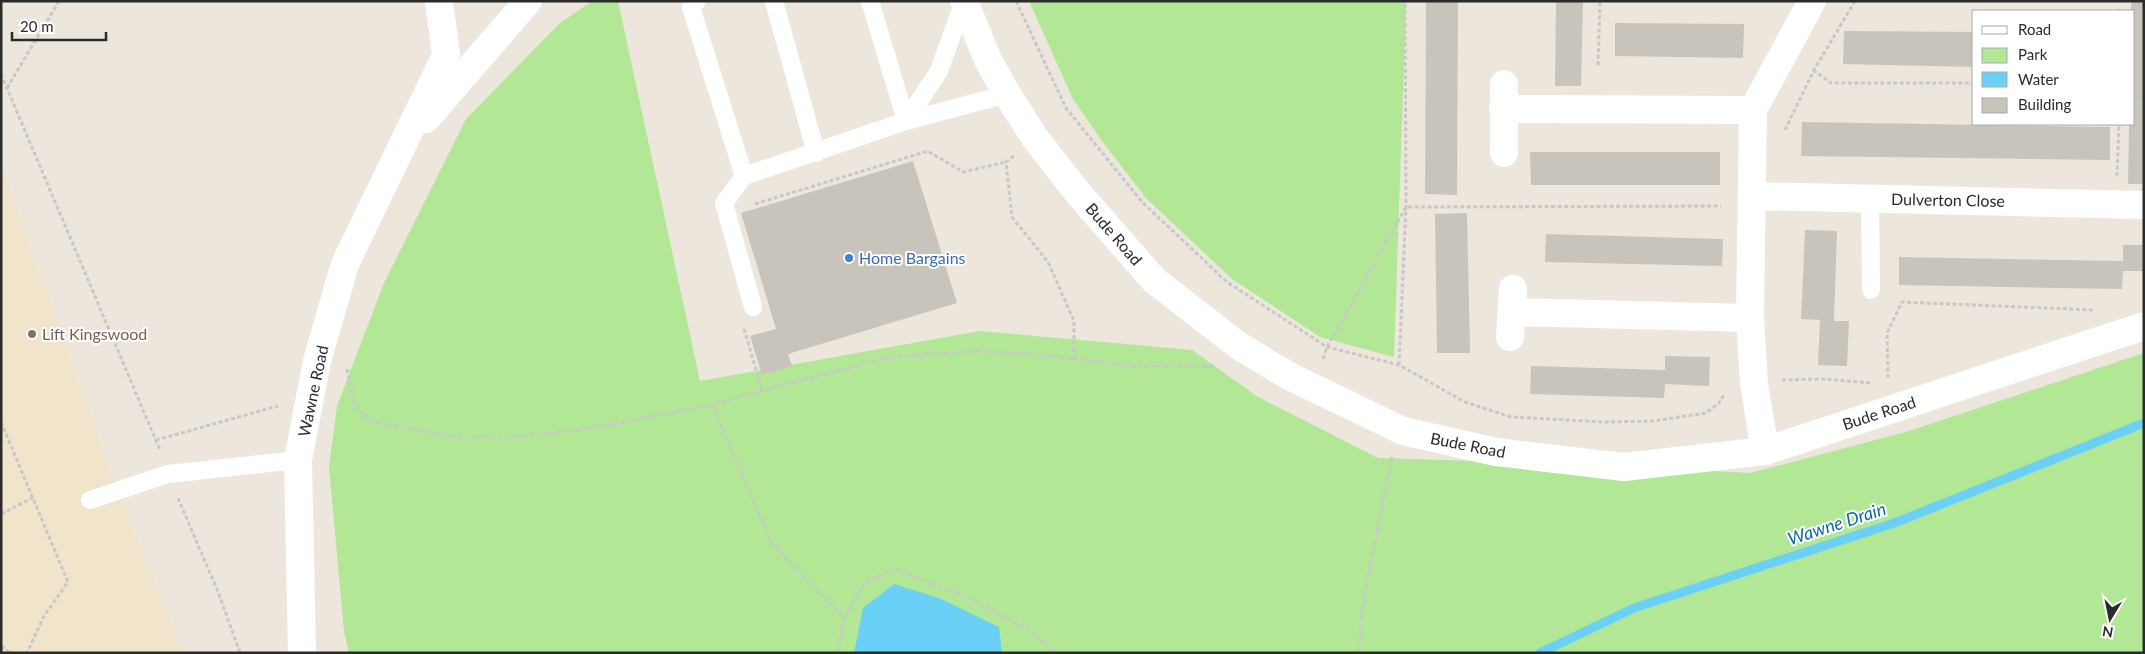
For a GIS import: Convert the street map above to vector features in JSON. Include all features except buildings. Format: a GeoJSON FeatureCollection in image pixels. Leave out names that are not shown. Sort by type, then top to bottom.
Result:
{"type":"FeatureCollection","features":[{"type":"Feature","properties":{"kind":"street","name":"Wawne Road"},"geometry":{"type":"LineString","coordinates":[[302,653],[298,460],[317,362],[346,264],[446,55],[439,1]]}},
{"type":"Feature","properties":{"kind":"street","name":"Wawne Road"},"geometry":{"type":"LineString","coordinates":[[404,145],[528,1]]}},
{"type":"Feature","properties":{"kind":"street","name":"Bude Road"},"geometry":{"type":"LineString","coordinates":[[964,1],[988,60],[1035,138],[1078,193],[1154,280],[1239,346],[1291,377],[1403,432],[1496,452],[1624,467],[1765,451],[2144,326]]}},
{"type":"Feature","properties":{"kind":"street"},"geometry":{"type":"LineString","coordinates":[[1765,451],[1754,384],[1750,318],[1753,110],[1812,1]]}},
{"type":"Feature","properties":{"kind":"street"},"geometry":{"type":"LineString","coordinates":[[1504,153],[1504,96],[1753,110]]}},
{"type":"Feature","properties":{"kind":"street","name":"Dulverton Close"},"geometry":{"type":"LineString","coordinates":[[1751,201],[1870,198],[2144,205]]}},
{"type":"Feature","properties":{"kind":"street"},"geometry":{"type":"LineString","coordinates":[[1512,312],[1750,318]]}},
{"type":"Feature","properties":{"kind":"lane"},"geometry":{"type":"LineString","coordinates":[[697,1],[691,6],[744,176]]}},
{"type":"Feature","properties":{"kind":"lane"},"geometry":{"type":"LineString","coordinates":[[774,1],[816,152]]}},
{"type":"Feature","properties":{"kind":"lane"},"geometry":{"type":"LineString","coordinates":[[870,1],[906,121]]}},
{"type":"Feature","properties":{"kind":"lane"},"geometry":{"type":"LineString","coordinates":[[906,121],[939,71],[964,1]]}},
{"type":"Feature","properties":{"kind":"lane"},"geometry":{"type":"LineString","coordinates":[[753,307],[724,203],[744,176],[906,121],[1007,94]]}},
{"type":"Feature","properties":{"kind":"lane"},"geometry":{"type":"LineString","coordinates":[[1870,198],[1871,290]]}},
{"type":"Feature","properties":{"kind":"lane"},"geometry":{"type":"LineString","coordinates":[[90,500],[168,474],[298,460]]}},
{"type":"Feature","properties":{"kind":"path"},"geometry":{"type":"LineString","coordinates":[[7,88],[59,1]]}},
{"type":"Feature","properties":{"kind":"path"},"geometry":{"type":"LineString","coordinates":[[1016,1],[1066,108],[1142,202],[1227,282],[1327,347],[1398,365],[1466,402],[1512,417],[1605,422],[1653,421],[1706,413],[1720,403],[1728,387],[1822,379],[1879,383]]}},
{"type":"Feature","properties":{"kind":"path"},"geometry":{"type":"LineString","coordinates":[[1398,365],[1406,207],[1405,1]]}},
{"type":"Feature","properties":{"kind":"path"},"geometry":{"type":"LineString","coordinates":[[1598,64],[1600,1]]}},
{"type":"Feature","properties":{"kind":"path"},"geometry":{"type":"LineString","coordinates":[[1785,51],[1831,83],[1972,83]]}},
{"type":"Feature","properties":{"kind":"path"},"geometry":{"type":"LineString","coordinates":[[1,74],[156,440],[240,653]]}},
{"type":"Feature","properties":{"kind":"path"},"geometry":{"type":"LineString","coordinates":[[2117,182],[2119,125]]}},
{"type":"Feature","properties":{"kind":"path"},"geometry":{"type":"LineString","coordinates":[[750,206],[928,151],[963,172],[1006,162],[1035,138]]}},
{"type":"Feature","properties":{"kind":"path"},"geometry":{"type":"LineString","coordinates":[[1006,162],[1012,217],[1048,262],[1074,321],[1074,359]]}},
{"type":"Feature","properties":{"kind":"path"},"geometry":{"type":"LineString","coordinates":[[1406,207],[1751,201]]}},
{"type":"Feature","properties":{"kind":"path"},"geometry":{"type":"LineString","coordinates":[[1312,386],[1327,347],[1406,207]]}},
{"type":"Feature","properties":{"kind":"path"},"geometry":{"type":"LineString","coordinates":[[1888,384],[1888,333],[1902,302],[2098,310]]}},
{"type":"Feature","properties":{"kind":"path"},"geometry":{"type":"LineString","coordinates":[[742,323],[762,390]]}},
{"type":"Feature","properties":{"kind":"path"},"geometry":{"type":"LineString","coordinates":[[317,362],[346,366],[354,405],[371,421],[455,437],[518,437],[592,428],[712,405],[762,390],[892,357],[978,351],[1130,366],[1219,366]]}},
{"type":"Feature","properties":{"kind":"path"},"geometry":{"type":"LineString","coordinates":[[156,440],[286,404]]}},
{"type":"Feature","properties":{"kind":"path"},"geometry":{"type":"LineString","coordinates":[[712,405],[772,544],[844,618]]}},
{"type":"Feature","properties":{"kind":"path"},"geometry":{"type":"LineString","coordinates":[[1,422],[68,582],[44,616],[27,653]]}},
{"type":"Feature","properties":{"kind":"path"},"geometry":{"type":"LineString","coordinates":[[1360,653],[1363,602],[1392,457],[1403,432]]}},
{"type":"Feature","properties":{"kind":"path"},"geometry":{"type":"LineString","coordinates":[[1,514],[34,497]]}},
{"type":"Feature","properties":{"kind":"path"},"geometry":{"type":"LineString","coordinates":[[838,653],[844,618],[865,583],[894,569],[960,594],[1030,630],[1056,653]]}},
{"type":"Feature","properties":{"kind":"path"},"geometry":{"type":"LineString","coordinates":[[1,646],[10,653]]}},
{"type":"Feature","properties":{"kind":"shaded area","name":"Lift Kingswood"},"geometry":{"type":"Polygon","coordinates":[[[1,164],[123,505],[183,653],[1,653],[1,164]]]}},
{"type":"Feature","properties":{"kind":"green space"},"geometry":{"type":"Polygon","coordinates":[[[592,1],[618,1],[700,381],[980,331],[1192,350],[1258,397],[1378,458],[1605,465],[1750,473],[1906,432],[2144,353],[2144,653],[349,653],[344,631],[329,467],[337,406],[384,283],[466,119],[559,24],[592,1]]]}},
{"type":"Feature","properties":{"kind":"green space"},"geometry":{"type":"Polygon","coordinates":[[[1029,1],[1406,1],[1394,357],[1320,337],[1232,279],[1146,198],[1102,141],[1073,99],[1029,1]]]}},
{"type":"Feature","properties":{"kind":"water"},"geometry":{"type":"Polygon","coordinates":[[[894,584],[939,598],[999,627],[1002,653],[854,653],[863,608],[894,584]]]}},
{"type":"Feature","properties":{"kind":"waterway","name":"Wawne Drain"},"geometry":{"type":"LineString","coordinates":[[1540,653],[1634,608],[1897,522],[2144,423]]}},
{"type":"Feature","properties":{"kind":"place","name":"Home Bargains"},"geometry":{"type":"Point","coordinates":[849,258]}},
{"type":"Feature","properties":{"kind":"place","name":"Lift Kingswood"},"geometry":{"type":"Point","coordinates":[32,334]}}]}
